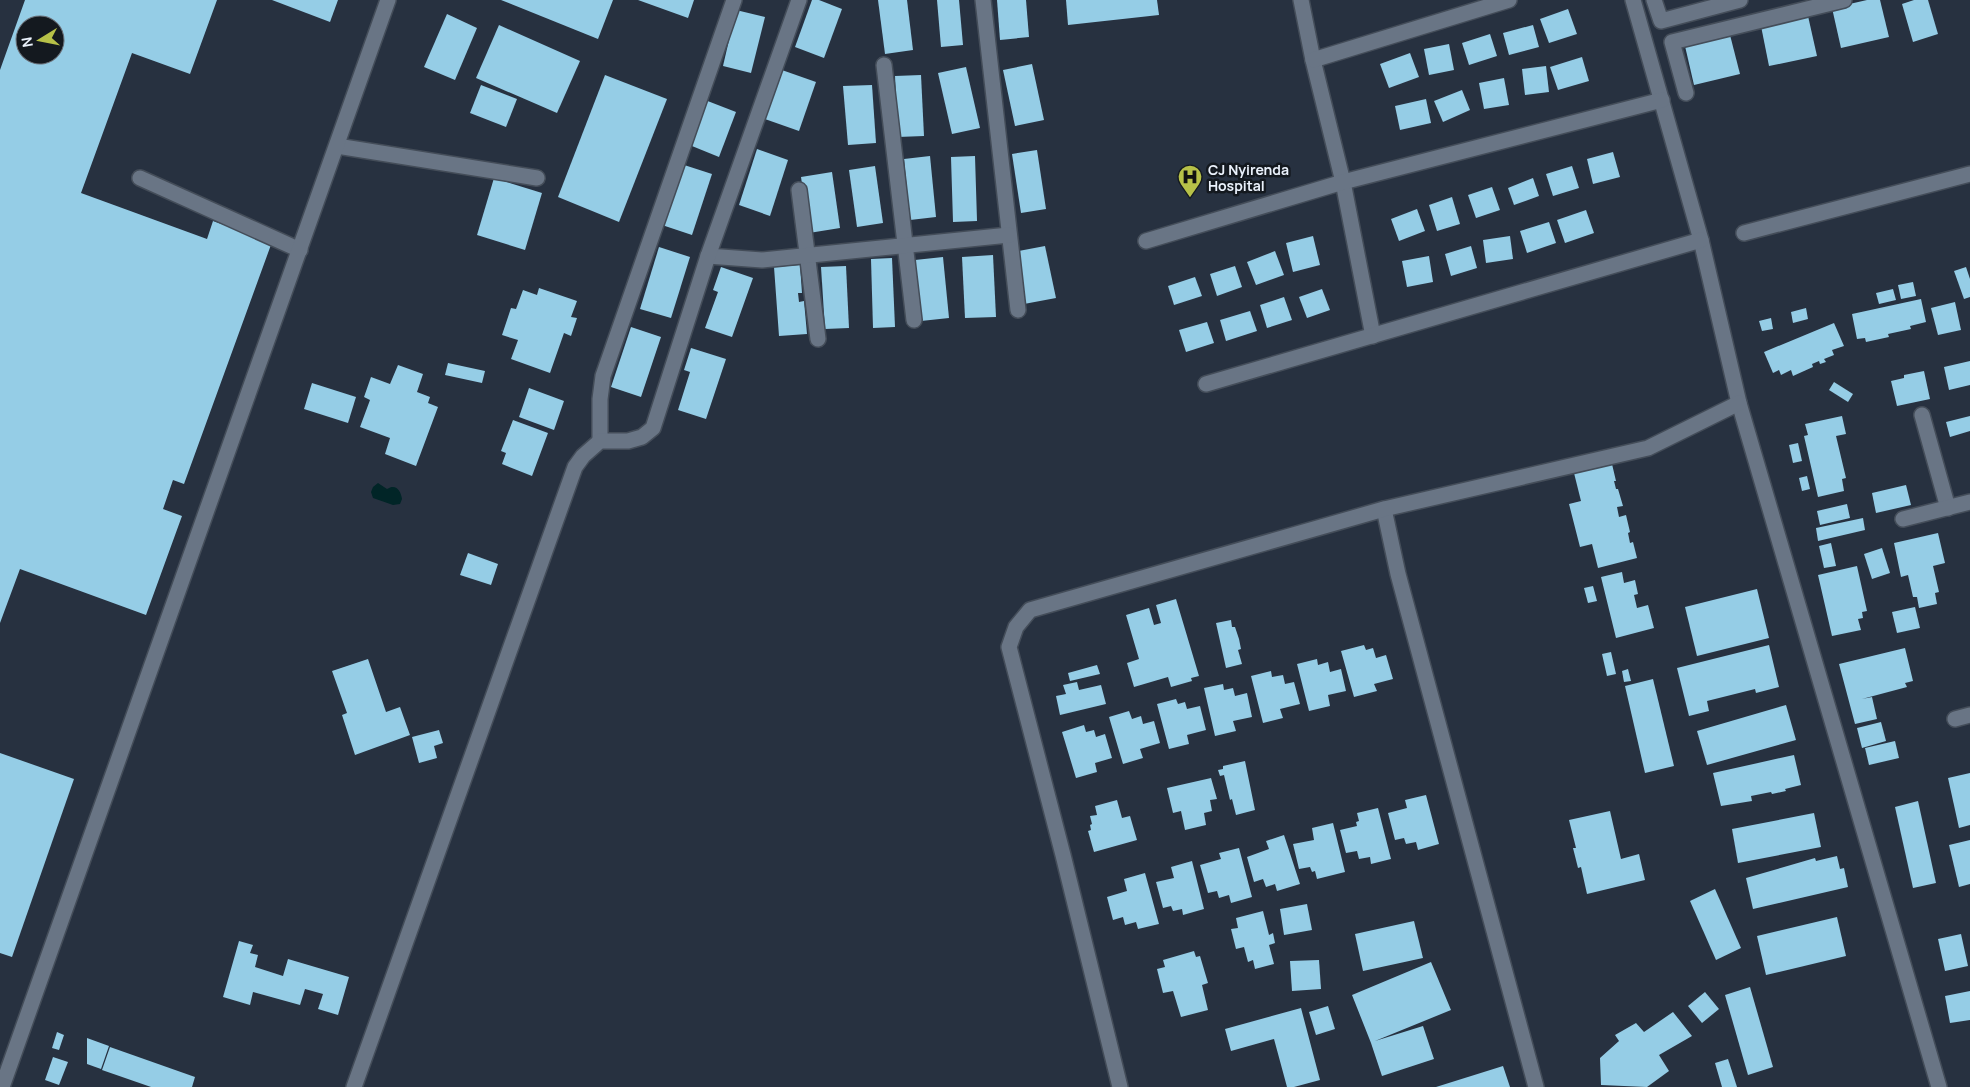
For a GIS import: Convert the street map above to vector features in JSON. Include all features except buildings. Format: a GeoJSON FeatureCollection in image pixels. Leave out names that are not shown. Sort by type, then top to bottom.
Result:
{"type":"FeatureCollection","features":[{"type":"Feature","properties":{"kind":"street"},"geometry":{"type":"LineString","coordinates":[[2,1087],[388,0]]}},
{"type":"Feature","properties":{"kind":"street"},"geometry":{"type":"LineString","coordinates":[[600,441],[600,398],[603,376],[734,0]]}},
{"type":"Feature","properties":{"kind":"street"},"geometry":{"type":"LineString","coordinates":[[354,1087],[575,467],[582,456],[600,441],[628,441],[642,437],[653,428],[708,256],[799,0]]}},
{"type":"Feature","properties":{"kind":"street"},"geometry":{"type":"LineString","coordinates":[[983,0],[1018,310]]}},
{"type":"Feature","properties":{"kind":"street"},"geometry":{"type":"LineString","coordinates":[[1301,0],[1313,60],[1343,182],[1373,336]]}},
{"type":"Feature","properties":{"kind":"street"},"geometry":{"type":"LineString","coordinates":[[1313,60],[1509,0]]}},
{"type":"Feature","properties":{"kind":"street"},"geometry":{"type":"LineString","coordinates":[[1633,0],[1701,240],[1739,402],[1939,1087]]}},
{"type":"Feature","properties":{"kind":"street"},"geometry":{"type":"LineString","coordinates":[[1654,0],[1661,21],[1740,0]]}},
{"type":"Feature","properties":{"kind":"street"},"geometry":{"type":"LineString","coordinates":[[1686,92],[1672,42],[1844,0]]}},
{"type":"Feature","properties":{"kind":"street"},"geometry":{"type":"LineString","coordinates":[[884,65],[914,320]]}},
{"type":"Feature","properties":{"kind":"street"},"geometry":{"type":"LineString","coordinates":[[1146,241],[1343,182],[1662,100]]}},
{"type":"Feature","properties":{"kind":"street"},"geometry":{"type":"LineString","coordinates":[[337,146],[537,178]]}},
{"type":"Feature","properties":{"kind":"street"},"geometry":{"type":"LineString","coordinates":[[1744,233],[1970,174]]}},
{"type":"Feature","properties":{"kind":"street"},"geometry":{"type":"LineString","coordinates":[[140,178],[300,250]]}},
{"type":"Feature","properties":{"kind":"street"},"geometry":{"type":"LineString","coordinates":[[799,190],[818,339]]}},
{"type":"Feature","properties":{"kind":"street"},"geometry":{"type":"LineString","coordinates":[[708,256],[748,260],[808,256],[1009,235]]}},
{"type":"Feature","properties":{"kind":"street"},"geometry":{"type":"LineString","coordinates":[[1206,384],[1701,240]]}},
{"type":"Feature","properties":{"kind":"street"},"geometry":{"type":"LineString","coordinates":[[1120,1087],[1010,647],[1016,627],[1030,610],[1384,509],[1648,448],[1739,402]]}},
{"type":"Feature","properties":{"kind":"street"},"geometry":{"type":"LineString","coordinates":[[1922,415],[1948,508]]}},
{"type":"Feature","properties":{"kind":"street"},"geometry":{"type":"LineString","coordinates":[[1903,519],[1970,502]]}},
{"type":"Feature","properties":{"kind":"street"},"geometry":{"type":"LineString","coordinates":[[1384,509],[1398,574],[1536,1087]]}},
{"type":"Feature","properties":{"kind":"street"},"geometry":{"type":"LineString","coordinates":[[1955,719],[1970,715]]}},
{"type":"Feature","properties":{"kind":"shaded area"},"geometry":{"type":"Polygon","coordinates":[[[378,483],[387,489],[395,487],[398,489],[402,499],[400,504],[393,505],[373,498],[371,492],[378,483]]]}},
{"type":"Feature","properties":{"kind":"place","name":"CJ Nyirenda Hospital"},"geometry":{"type":"Point","coordinates":[1190,198]}}]}
